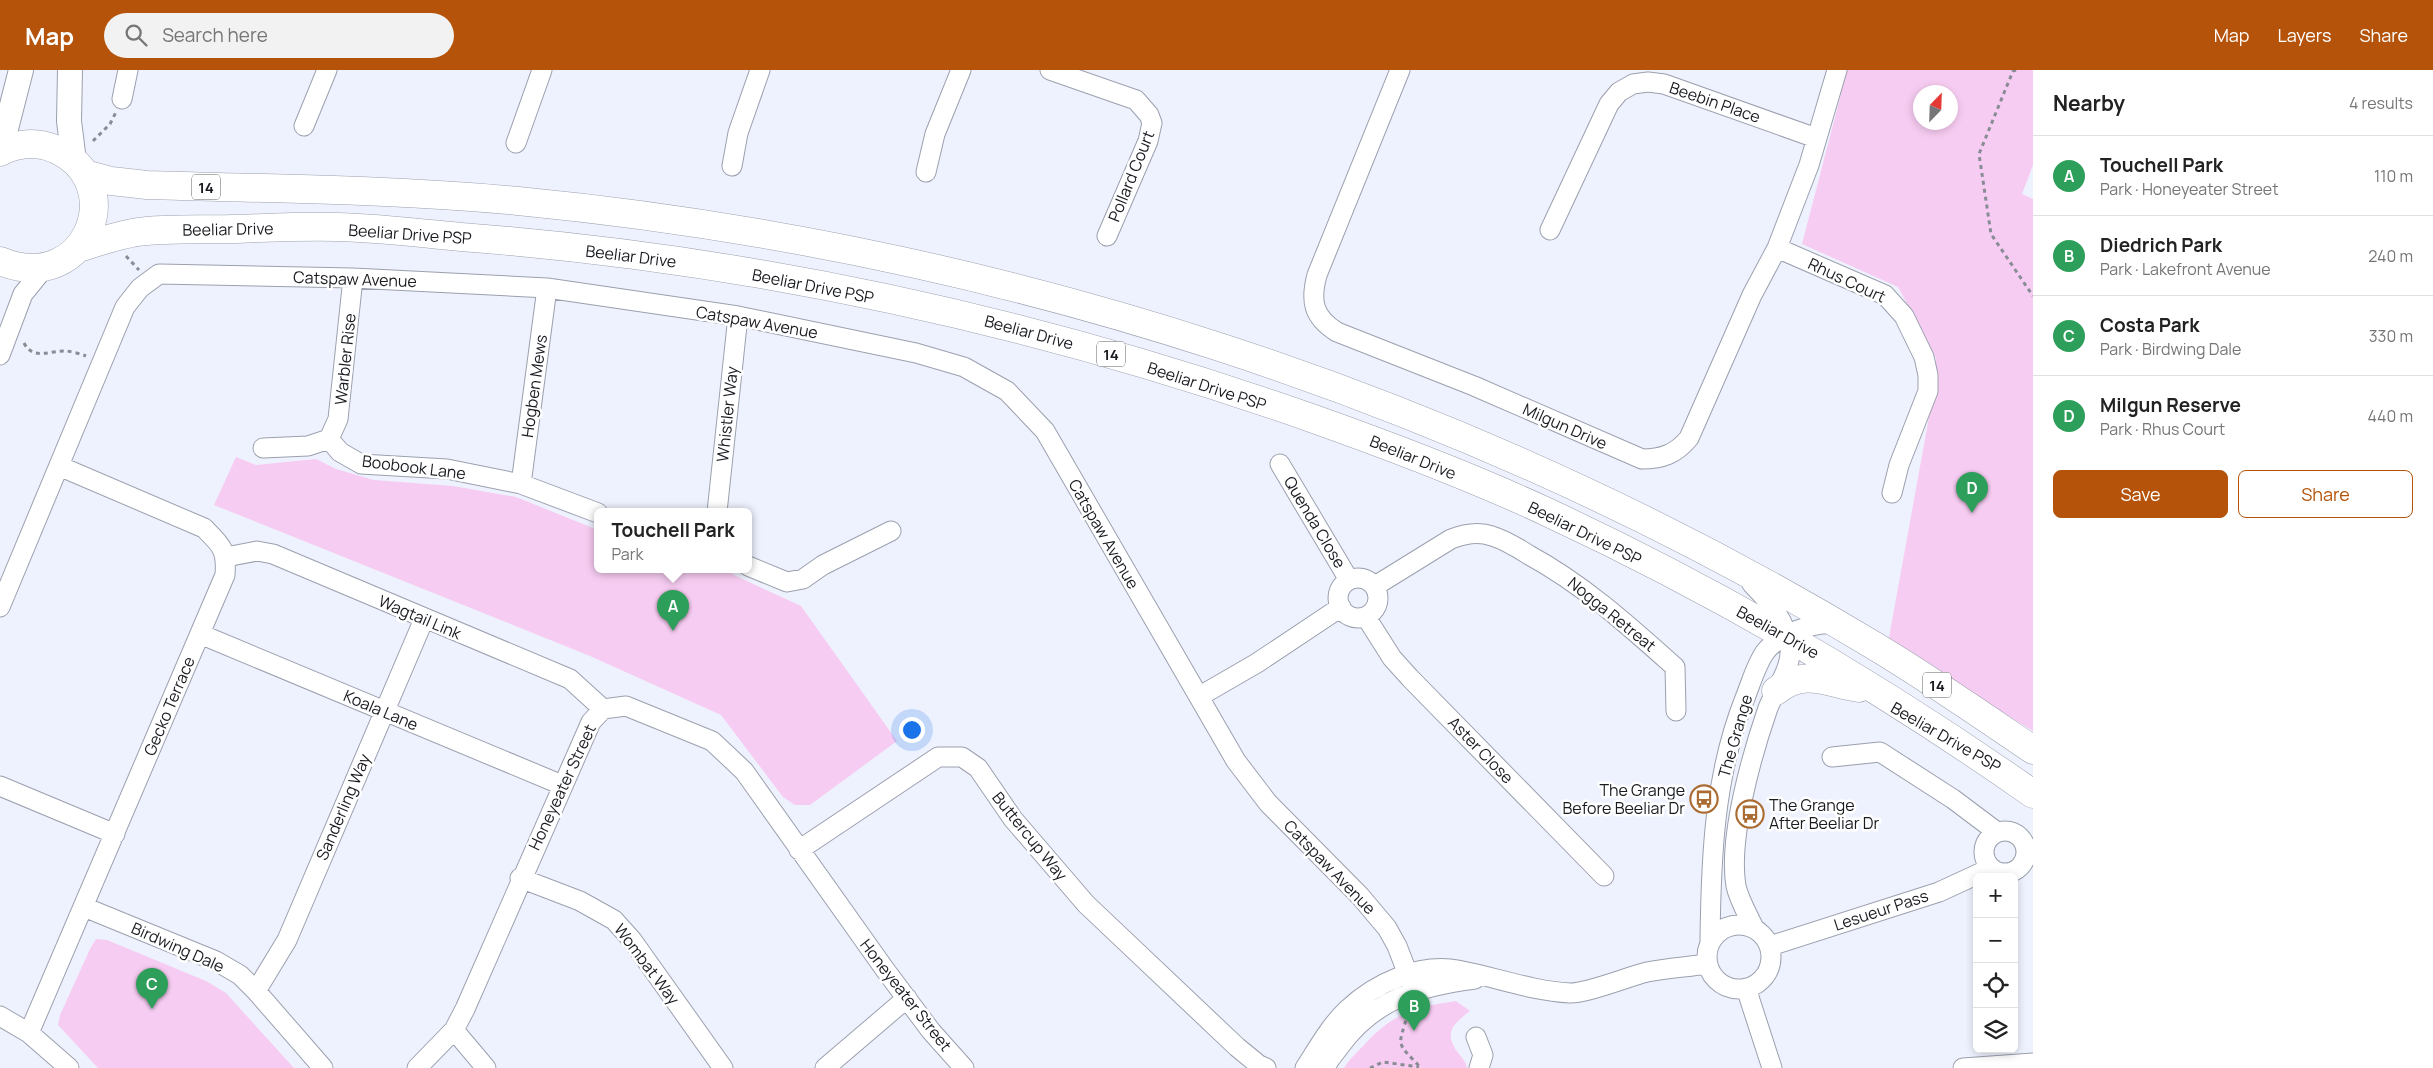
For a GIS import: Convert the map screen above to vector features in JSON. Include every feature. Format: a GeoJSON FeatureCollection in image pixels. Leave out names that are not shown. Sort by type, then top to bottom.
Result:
{"type":"FeatureCollection","features":[{"type":"Feature","properties":{"kind":"highway","name":"14"},"geometry":{"type":"LineString","coordinates":[[0,152],[13,146],[38,143],[62,152],[80,168],[92,189],[94,204],[92,220],[87,235],[78,248],[58,264],[45,268],[29,269],[0,261]]}},
{"type":"Feature","properties":{"kind":"highway","name":"14"},"geometry":{"type":"LineString","coordinates":[[80,168],[111,181],[147,186],[390,191],[527,202],[711,225],[817,242],[924,264],[1054,296],[1139,320],[1385,406],[1543,473],[1617,507],[1737,568],[1838,624],[1916,671],[2033,750]]}},
{"type":"Feature","properties":{"kind":"highway","name":"Beeliar Drive"},"geometry":{"type":"LineString","coordinates":[[78,248],[140,232],[338,227],[516,241],[724,268],[896,298],[1098,350],[1216,385],[1381,443],[1544,510],[1686,580],[1786,635],[1975,753],[2033,794]]}},
{"type":"Feature","properties":{"kind":"highway"},"geometry":{"type":"LineString","coordinates":[[1776,691],[1792,680],[1804,678],[1875,690]]}},
{"type":"Feature","properties":{"kind":"main road","name":"14"},"geometry":{"type":"LineString","coordinates":[[0,152],[21,70]]}},
{"type":"Feature","properties":{"kind":"main road","name":"14"},"geometry":{"type":"LineString","coordinates":[[70,70],[69,121],[80,168]]}},
{"type":"Feature","properties":{"kind":"street"},"geometry":{"type":"LineString","coordinates":[[122,99],[128,70]]}},
{"type":"Feature","properties":{"kind":"street"},"geometry":{"type":"LineString","coordinates":[[304,126],[326,70]]}},
{"type":"Feature","properties":{"kind":"street"},"geometry":{"type":"LineString","coordinates":[[516,143],[542,70]]}},
{"type":"Feature","properties":{"kind":"street"},"geometry":{"type":"LineString","coordinates":[[732,166],[738,133],[760,70]]}},
{"type":"Feature","properties":{"kind":"street"},"geometry":{"type":"LineString","coordinates":[[926,172],[935,134],[961,70]]}},
{"type":"Feature","properties":{"kind":"street","name":"Pollard Court"},"geometry":{"type":"LineString","coordinates":[[1050,70],[1136,100],[1156,110],[1148,141],[1107,236]]}},
{"type":"Feature","properties":{"kind":"street","name":"Milgun Drive"},"geometry":{"type":"LineString","coordinates":[[1400,70],[1317,275],[1313,291],[1313,304],[1326,325],[1337,332],[1474,386],[1642,459],[1656,459],[1681,448],[1689,438],[1752,295],[1777,248],[1810,165],[1816,138],[1833,90],[1837,70]]}},
{"type":"Feature","properties":{"kind":"street","name":"Beebin Place"},"geometry":{"type":"LineString","coordinates":[[1550,230],[1609,104],[1619,92],[1633,84],[1648,82],[1677,88],[1816,138]]}},
{"type":"Feature","properties":{"kind":"street","name":"Rhus Court"},"geometry":{"type":"LineString","coordinates":[[1777,248],[1884,295],[1894,303],[1904,316],[1924,357],[1928,375],[1928,390],[1899,465],[1892,493]]}},
{"type":"Feature","properties":{"kind":"street"},"geometry":{"type":"LineString","coordinates":[[0,355],[23,294],[45,268]]}},
{"type":"Feature","properties":{"kind":"street","name":"Catspaw Avenue"},"geometry":{"type":"LineString","coordinates":[[0,607],[100,363],[125,307],[140,288],[158,274],[353,278],[547,288],[738,316],[916,353],[964,367],[1007,391],[1045,431],[1236,761],[1268,803],[1360,896],[1387,928],[1397,946],[1410,982]]}},
{"type":"Feature","properties":{"kind":"street","name":"Warbler Rise"},"geometry":{"type":"LineString","coordinates":[[329,439],[338,419],[353,278]]}},
{"type":"Feature","properties":{"kind":"street","name":"Hogben Mews"},"geometry":{"type":"LineString","coordinates":[[521,484],[547,288]]}},
{"type":"Feature","properties":{"kind":"street","name":"Whistler Way"},"geometry":{"type":"LineString","coordinates":[[717,508],[738,316]]}},
{"type":"Feature","properties":{"kind":"street"},"geometry":{"type":"LineString","coordinates":[[263,448],[308,446],[329,439]]}},
{"type":"Feature","properties":{"kind":"street","name":"Boobook Lane"},"geometry":{"type":"LineString","coordinates":[[329,439],[340,452],[361,464],[447,469],[521,484],[594,511]]}},
{"type":"Feature","properties":{"kind":"street","name":"Quenda Close"},"geometry":{"type":"LineString","coordinates":[[1280,464],[1349,580]]}},
{"type":"Feature","properties":{"kind":"street"},"geometry":{"type":"LineString","coordinates":[[59,466],[204,528],[220,544],[226,557]]}},
{"type":"Feature","properties":{"kind":"street"},"geometry":{"type":"LineString","coordinates":[[752,568],[788,582],[803,579],[823,564],[891,531]]}},
{"type":"Feature","properties":{"kind":"street","name":"Nogga Retreat"},"geometry":{"type":"LineString","coordinates":[[1375,586],[1451,539],[1470,534],[1492,536],[1562,574],[1607,606],[1675,667],[1676,711]]}},
{"type":"Feature","properties":{"kind":"street","name":"Wagtail Link"},"geometry":{"type":"LineString","coordinates":[[226,557],[257,551],[273,554],[424,620],[570,679],[603,709]]}},
{"type":"Feature","properties":{"kind":"street","name":"Gecko Terrace"},"geometry":{"type":"LineString","coordinates":[[29,1032],[225,575],[226,557]]}},
{"type":"Feature","properties":{"kind":"street","name":"The Grange"},"geometry":{"type":"LineString","coordinates":[[1737,568],[1769,602],[1784,625],[1790,649],[1789,660],[1769,707],[1748,776],[1738,829],[1735,872],[1736,888],[1754,928]]}},
{"type":"Feature","properties":{"kind":"street"},"geometry":{"type":"LineString","coordinates":[[1363,579],[1375,586],[1378,600],[1372,613],[1366,617],[1354,618],[1340,607],[1338,601],[1340,589],[1349,580],[1363,579]]}},
{"type":"Feature","properties":{"kind":"street"},"geometry":{"type":"LineString","coordinates":[[1200,696],[1257,663],[1340,607]]}},
{"type":"Feature","properties":{"kind":"street","name":"Aster Close"},"geometry":{"type":"LineString","coordinates":[[1366,617],[1392,658],[1410,678],[1604,876]]}},
{"type":"Feature","properties":{"kind":"street","name":"Sanderling Way"},"geometry":{"type":"LineString","coordinates":[[256,991],[287,940],[424,620]]}},
{"type":"Feature","properties":{"kind":"street","name":"The Grange"},"geometry":{"type":"LineString","coordinates":[[1710,940],[1713,839],[1726,757],[1739,713],[1765,652],[1786,635],[1803,628],[1824,623],[1838,624]]}},
{"type":"Feature","properties":{"kind":"street","name":"Koala Lane"},"geometry":{"type":"LineString","coordinates":[[200,634],[562,785]]}},
{"type":"Feature","properties":{"kind":"street","name":"Honeyeater Street"},"geometry":{"type":"LineString","coordinates":[[417,1068],[454,1030],[465,1009],[520,878],[590,722],[603,709],[626,706],[712,741],[744,772],[931,1031],[964,1068]]}},
{"type":"Feature","properties":{"kind":"street"},"geometry":{"type":"LineString","coordinates":[[1832,757],[1880,752],[1953,799],[1997,832],[2012,832],[2024,842],[2029,858],[2012,872],[2004,873],[1991,868],[1984,855],[1986,841],[1997,832]]}},
{"type":"Feature","properties":{"kind":"street","name":"Buttercup Way"},"geometry":{"type":"LineString","coordinates":[[799,850],[938,757],[962,757],[978,768],[1013,819],[1086,904],[1237,1047],[1266,1068]]}},
{"type":"Feature","properties":{"kind":"street"},"geometry":{"type":"LineString","coordinates":[[0,786],[115,834]]}},
{"type":"Feature","properties":{"kind":"street","name":"Lesueur Pass"},"geometry":{"type":"LineString","coordinates":[[1770,946],[1939,892],[1991,868]]}},
{"type":"Feature","properties":{"kind":"street","name":"Wombat Way"},"geometry":{"type":"LineString","coordinates":[[520,878],[580,901],[614,920],[632,940],[723,1068]]}},
{"type":"Feature","properties":{"kind":"street","name":"Birdwing Dale"},"geometry":{"type":"LineString","coordinates":[[84,907],[216,961],[240,975],[323,1068]]}},
{"type":"Feature","properties":{"kind":"street"},"geometry":{"type":"LineString","coordinates":[[1734,924],[1754,928],[1761,933],[1770,946],[1770,967],[1760,980],[1746,988],[1726,987],[1711,973],[1707,964],[1707,948],[1710,940],[1717,932],[1734,924]]}},
{"type":"Feature","properties":{"kind":"street"},"geometry":{"type":"LineString","coordinates":[[1305,1068],[1332,1028],[1347,1010],[1365,995],[1410,982],[1451,982],[1488,977],[1538,990],[1572,993],[1647,972],[1707,964]]}},
{"type":"Feature","properties":{"kind":"street"},"geometry":{"type":"LineString","coordinates":[[1325,1068],[1348,1034],[1374,1012],[1396,997],[1410,982]]}},
{"type":"Feature","properties":{"kind":"street"},"geometry":{"type":"LineString","coordinates":[[1746,988],[1772,1068]]}},
{"type":"Feature","properties":{"kind":"street"},"geometry":{"type":"LineString","coordinates":[[825,1068],[907,998]]}},
{"type":"Feature","properties":{"kind":"street"},"geometry":{"type":"LineString","coordinates":[[0,1016],[29,1032],[69,1068]]}},
{"type":"Feature","properties":{"kind":"street"},"geometry":{"type":"LineString","coordinates":[[454,1030],[486,1068]]}},
{"type":"Feature","properties":{"kind":"street"},"geometry":{"type":"LineString","coordinates":[[1476,1037],[1483,1055],[1479,1068]]}},
{"type":"Feature","properties":{"kind":"street","name":"Buttercup Way"},"geometry":{"type":"LineString","coordinates":[[1237,1047],[1247,1068]]}},
{"type":"Feature","properties":{"kind":"street"},"geometry":{"type":"LineString","coordinates":[[1963,1068],[2033,1063]]}},
{"type":"Feature","properties":{"kind":"path"},"geometry":{"type":"LineString","coordinates":[[2016,70],[2013,71],[1979,154],[1991,234],[2033,296]]}},
{"type":"Feature","properties":{"kind":"path"},"geometry":{"type":"LineString","coordinates":[[93,141],[110,124],[122,99]]}},
{"type":"Feature","properties":{"kind":"path"},"geometry":{"type":"LineString","coordinates":[[23,341],[33,352],[44,355],[66,351],[82,354],[100,363]]}},
{"type":"Feature","properties":{"kind":"path"},"geometry":{"type":"LineString","coordinates":[[1410,982],[1400,1044],[1420,1067]]}},
{"type":"Feature","properties":{"kind":"path"},"geometry":{"type":"LineString","coordinates":[[1370,1068],[1383,1062],[1420,1067]]}},
{"type":"Feature","properties":{"kind":"shaded area"},"geometry":{"type":"Polygon","coordinates":[[[1844,70],[2033,70],[2033,165],[2022,194],[2033,199],[2033,731],[1888,643],[1935,384],[1936,358],[1898,287],[1802,244],[1840,98],[1844,70]]]}},
{"type":"Feature","properties":{"kind":"shaded area"},"geometry":{"type":"Polygon","coordinates":[[[236,457],[256,465],[316,459],[336,469],[374,480],[453,486],[516,497],[594,528],[594,573],[731,573],[801,606],[897,741],[810,805],[795,805],[783,797],[721,715],[590,656],[214,505],[236,457]]]}},
{"type":"Feature","properties":{"kind":"shaded area"},"geometry":{"type":"Polygon","coordinates":[[[96,939],[107,940],[206,981],[226,993],[294,1068],[98,1068],[58,1025],[60,1015],[96,939]]]}},
{"type":"Feature","properties":{"kind":"shaded area"},"geometry":{"type":"Polygon","coordinates":[[[1456,1001],[1470,1011],[1454,1025],[1451,1035],[1454,1047],[1467,1068],[1344,1068],[1375,1034],[1395,1019],[1417,1009],[1456,1001]]]}},
{"type":"Feature","properties":{"kind":"place","name":"Milgun Reserve"},"geometry":{"type":"Point","coordinates":[1972,513]}},
{"type":"Feature","properties":{"kind":"place","name":"Touchell Park"},"geometry":{"type":"Point","coordinates":[673,631]}},
{"type":"Feature","properties":{"kind":"place","name":"The Grange Before Beeliar Dr"},"geometry":{"type":"Point","coordinates":[1704,799]}},
{"type":"Feature","properties":{"kind":"place","name":"The Grange After Beeliar Dr"},"geometry":{"type":"Point","coordinates":[1750,814]}},
{"type":"Feature","properties":{"kind":"place","name":"Costa Park"},"geometry":{"type":"Point","coordinates":[152,1009]}},
{"type":"Feature","properties":{"kind":"place","name":"Diedrich Park"},"geometry":{"type":"Point","coordinates":[1414,1031]}}]}
